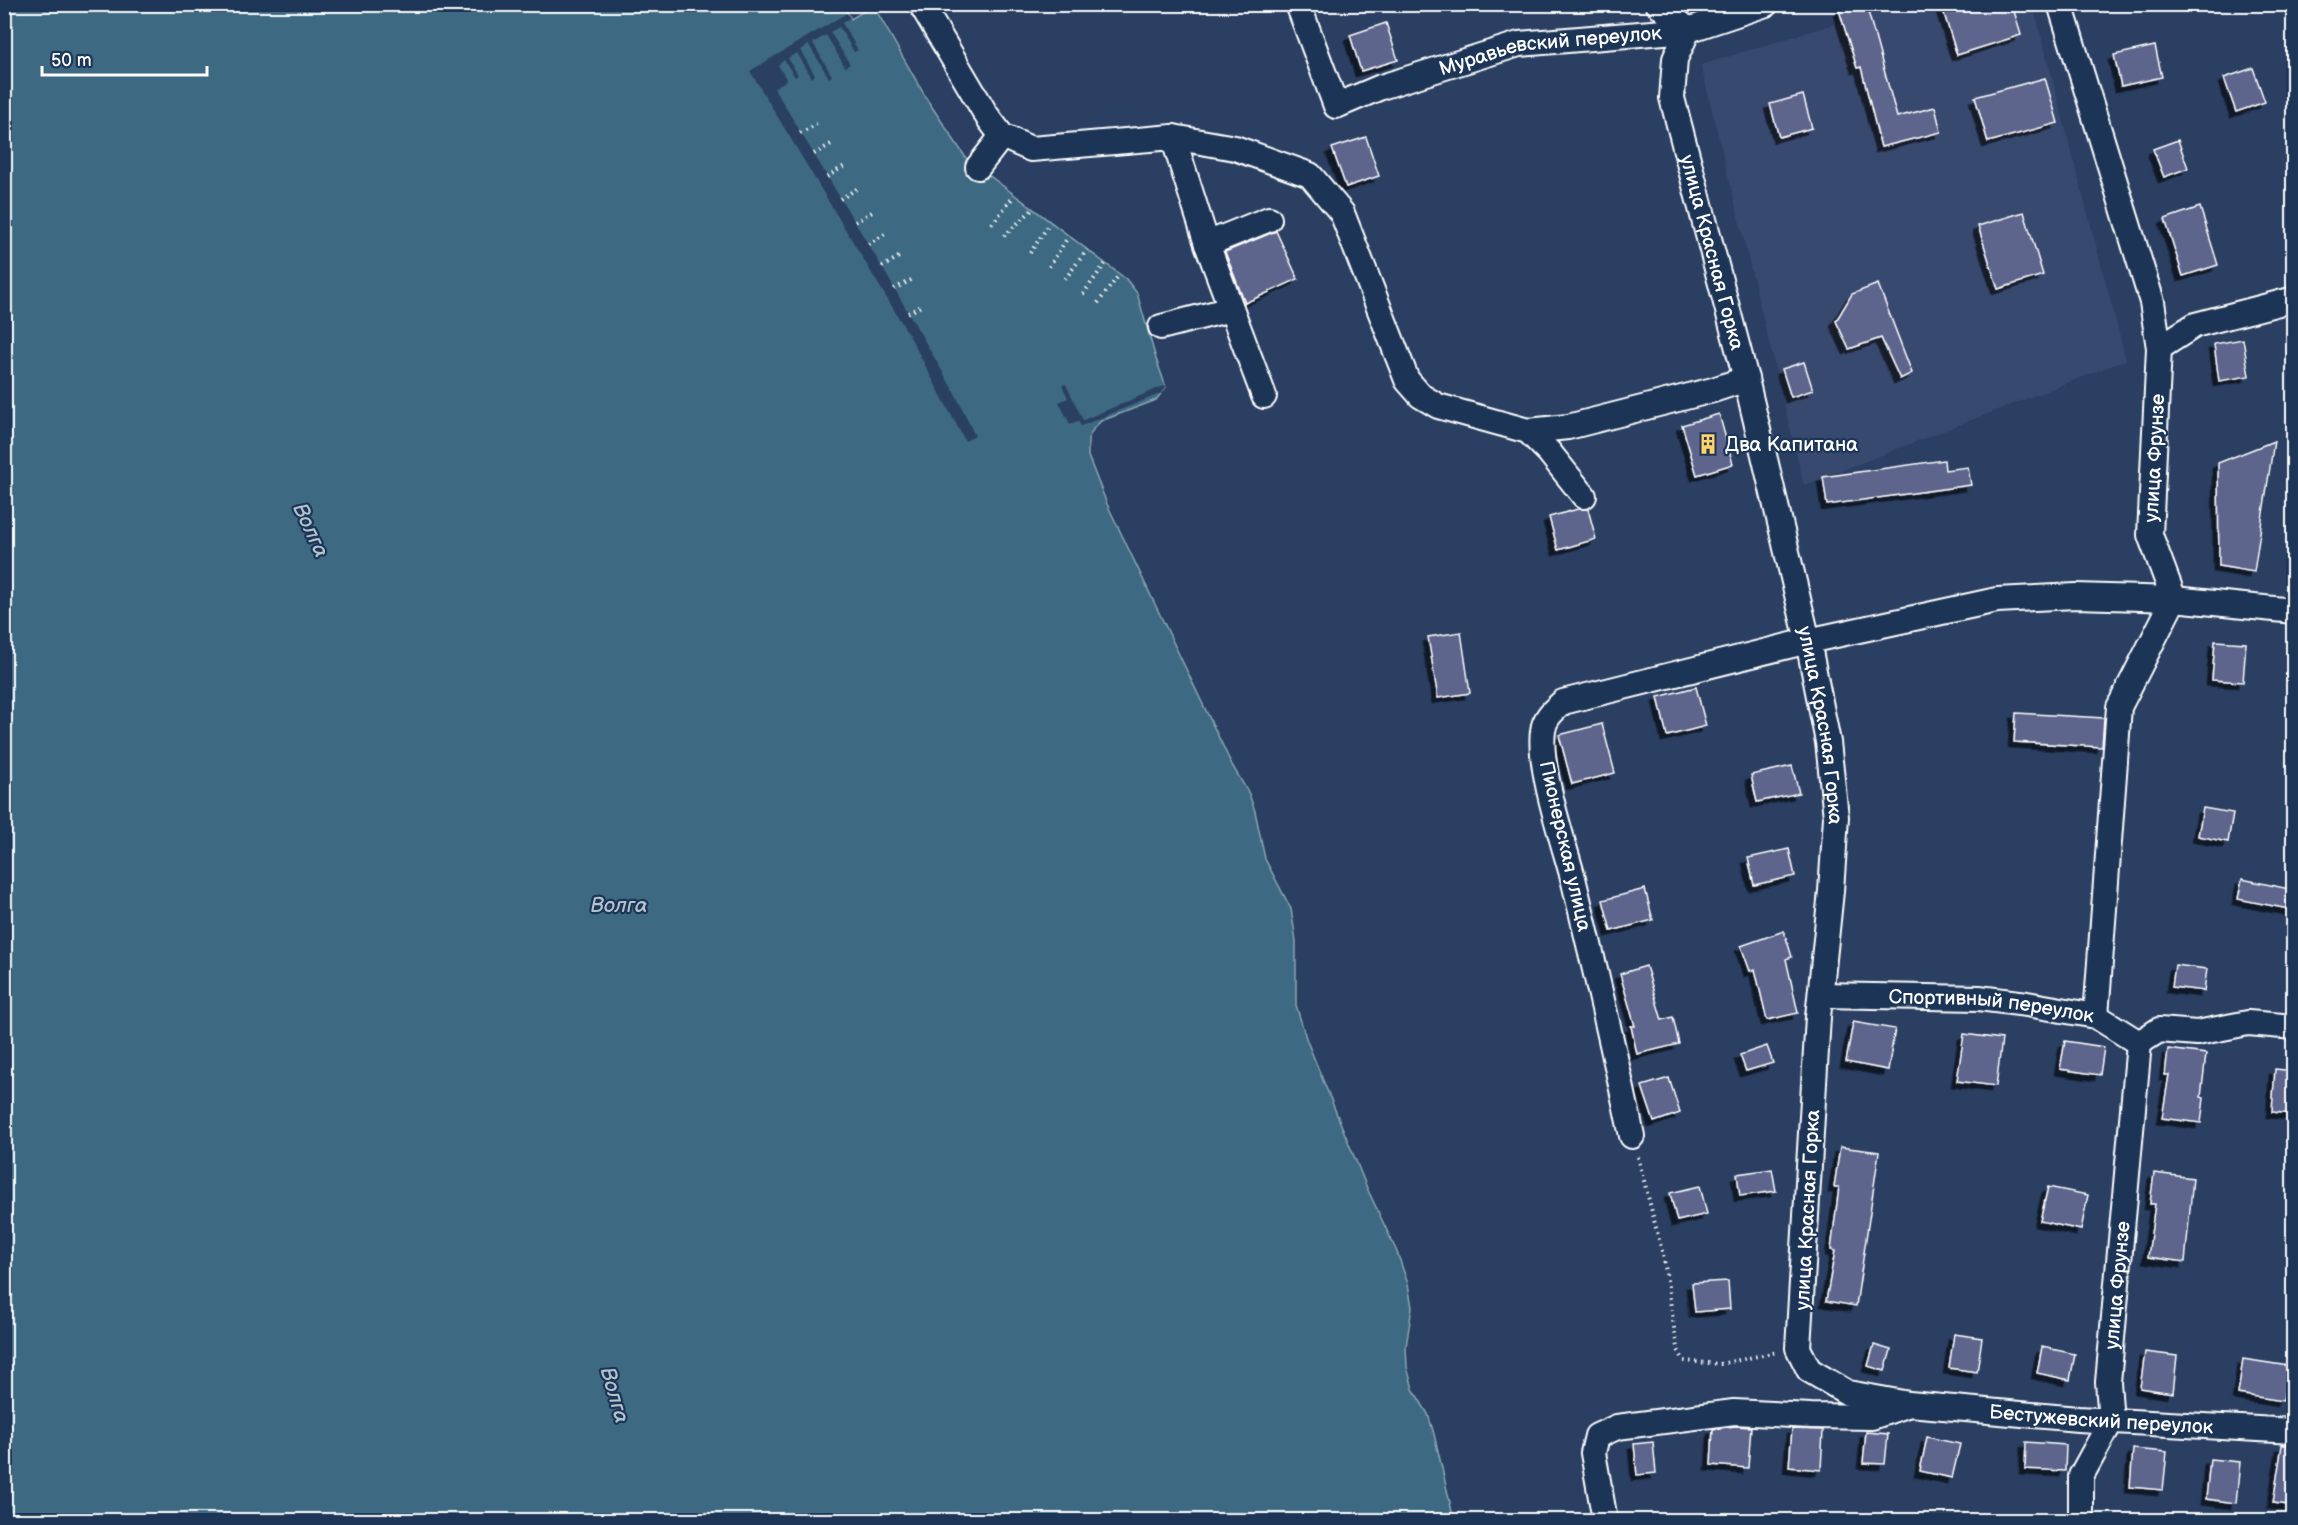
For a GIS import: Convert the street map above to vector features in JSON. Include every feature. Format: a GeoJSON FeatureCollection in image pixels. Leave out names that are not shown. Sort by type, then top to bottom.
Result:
{"type":"FeatureCollection","features":[{"type":"Feature","properties":{"kind":"street"},"geometry":{"type":"LineString","coordinates":[[921,4],[987,116],[1002,136],[1031,149],[1173,137],[1235,148],[1310,175],[1342,213],[1407,380],[1421,396],[1438,406],[1528,431],[1568,427],[1713,390],[1746,379]]}},
{"type":"Feature","properties":{"kind":"street","name":"Муравьевский переулок"},"geometry":{"type":"LineString","coordinates":[[1298,4],[1336,106],[1381,87],[1519,44],[1688,30],[1766,4]]}},
{"type":"Feature","properties":{"kind":"street"},"geometry":{"type":"LineString","coordinates":[[1658,4],[1688,30]]}},
{"type":"Feature","properties":{"kind":"street","name":"улица Фрунзе"},"geometry":{"type":"LineString","coordinates":[[2060,4],[2152,302],[2159,348],[2150,535],[2174,599]]}},
{"type":"Feature","properties":{"kind":"street","name":"улица Красная Горка"},"geometry":{"type":"LineString","coordinates":[[1688,30],[1675,59],[1672,98],[1746,379],[1808,641],[1828,742],[1836,817],[1821,994],[1798,1348]]}},
{"type":"Feature","properties":{"kind":"street"},"geometry":{"type":"LineString","coordinates":[[978,167],[1002,136]]}},
{"type":"Feature","properties":{"kind":"street"},"geometry":{"type":"LineString","coordinates":[[1173,137],[1207,244],[1264,396]]}},
{"type":"Feature","properties":{"kind":"street"},"geometry":{"type":"LineString","coordinates":[[1207,244],[1269,219]]}},
{"type":"Feature","properties":{"kind":"street"},"geometry":{"type":"LineString","coordinates":[[2159,348],[2195,325],[2294,299]]}},
{"type":"Feature","properties":{"kind":"street"},"geometry":{"type":"LineString","coordinates":[[1161,327],[1231,309]]}},
{"type":"Feature","properties":{"kind":"street"},"geometry":{"type":"LineString","coordinates":[[1528,431],[1549,452],[1584,496]]}},
{"type":"Feature","properties":{"kind":"street","name":"Пионерская улица"},"geometry":{"type":"LineString","coordinates":[[1632,1137],[1602,993],[1549,787],[1543,751],[1542,729],[1550,714],[1563,702],[1808,641],[1997,600],[2076,596],[2174,599],[2294,611]]}},
{"type":"Feature","properties":{"kind":"street"},"geometry":{"type":"LineString","coordinates":[[2096,1016],[2119,707],[2174,599]]}},
{"type":"Feature","properties":{"kind":"street","name":"Спортивный переулок"},"geometry":{"type":"LineString","coordinates":[[1821,994],[1979,998],[2096,1016],[2139,1043]]}},
{"type":"Feature","properties":{"kind":"street"},"geometry":{"type":"LineString","coordinates":[[2139,1043],[2158,1030],[2197,1033],[2248,1023],[2294,1027]]}},
{"type":"Feature","properties":{"kind":"street","name":"улица Фрунзе"},"geometry":{"type":"LineString","coordinates":[[2111,1421],[2108,1382],[2139,1043]]}},
{"type":"Feature","properties":{"kind":"street"},"geometry":{"type":"LineString","coordinates":[[1798,1348],[1809,1370],[1848,1393],[1909,1404]]}},
{"type":"Feature","properties":{"kind":"street"},"geometry":{"type":"LineString","coordinates":[[1605,1521],[1593,1453],[1597,1436],[1617,1427],[1734,1412],[1872,1416],[1909,1404]]}},
{"type":"Feature","properties":{"kind":"street","name":"Бестужевский переулок"},"geometry":{"type":"LineString","coordinates":[[1909,1404],[2111,1421],[2294,1431]]}},
{"type":"Feature","properties":{"kind":"street"},"geometry":{"type":"LineString","coordinates":[[2081,1521],[2081,1476],[2111,1421]]}},
{"type":"Feature","properties":{"kind":"path"},"geometry":{"type":"LineString","coordinates":[[800,133],[817,124]]}},
{"type":"Feature","properties":{"kind":"path"},"geometry":{"type":"LineString","coordinates":[[814,154],[832,143]]}},
{"type":"Feature","properties":{"kind":"path"},"geometry":{"type":"LineString","coordinates":[[827,177],[846,165]]}},
{"type":"Feature","properties":{"kind":"path"},"geometry":{"type":"LineString","coordinates":[[840,199],[860,187]]}},
{"type":"Feature","properties":{"kind":"path"},"geometry":{"type":"LineString","coordinates":[[992,224],[1014,196]]}},
{"type":"Feature","properties":{"kind":"path"},"geometry":{"type":"LineString","coordinates":[[1004,236],[1032,210]]}},
{"type":"Feature","properties":{"kind":"path"},"geometry":{"type":"LineString","coordinates":[[855,222],[874,211]]}},
{"type":"Feature","properties":{"kind":"path"},"geometry":{"type":"LineString","coordinates":[[1030,253],[1050,223]]}},
{"type":"Feature","properties":{"kind":"path"},"geometry":{"type":"LineString","coordinates":[[868,244],[887,233]]}},
{"type":"Feature","properties":{"kind":"path"},"geometry":{"type":"LineString","coordinates":[[1048,267],[1068,237]]}},
{"type":"Feature","properties":{"kind":"path"},"geometry":{"type":"LineString","coordinates":[[1065,279],[1087,250]]}},
{"type":"Feature","properties":{"kind":"path"},"geometry":{"type":"LineString","coordinates":[[882,267],[902,255]]}},
{"type":"Feature","properties":{"kind":"path"},"geometry":{"type":"LineString","coordinates":[[1083,294],[1105,264]]}},
{"type":"Feature","properties":{"kind":"path"},"geometry":{"type":"LineString","coordinates":[[1098,303],[1119,275]]}},
{"type":"Feature","properties":{"kind":"path"},"geometry":{"type":"LineString","coordinates":[[894,290],[915,278]]}},
{"type":"Feature","properties":{"kind":"path"},"geometry":{"type":"LineString","coordinates":[[909,313],[923,305]]}},
{"type":"Feature","properties":{"kind":"path"},"geometry":{"type":"LineString","coordinates":[[1632,1137],[1664,1259],[1677,1348],[1684,1361],[1720,1364],[1798,1348]]}},
{"type":"Feature","properties":{"kind":"shaded area"},"geometry":{"type":"Polygon","coordinates":[[[1896,5],[2033,5],[2126,360],[1804,485],[1701,65],[1896,5]]]}},
{"type":"Feature","properties":{"kind":"water","name":"Волга"},"geometry":{"type":"Polygon","coordinates":[[[842,4],[851,19],[873,5],[928,101],[966,158],[1126,279],[1137,293],[1166,387],[1156,400],[1101,421],[1088,439],[1088,456],[1107,504],[1232,765],[1249,794],[1265,859],[1291,909],[1296,941],[1296,1005],[1307,1041],[1367,1188],[1397,1252],[1408,1284],[1412,1307],[1406,1347],[1407,1367],[1413,1389],[1428,1414],[1454,1520],[5,1520],[5,5],[842,4]]]}},
{"type":"Feature","properties":{"kind":"pier"},"geometry":{"type":"Polygon","coordinates":[[[847,13],[850,18],[842,23],[858,50],[854,52],[839,27],[830,32],[850,64],[845,67],[826,35],[813,43],[832,76],[829,78],[809,45],[800,50],[815,75],[812,78],[797,53],[788,58],[798,75],[795,77],[784,60],[778,65],[787,80],[774,88],[956,395],[975,436],[965,441],[909,335],[750,71],[847,13]]]}},
{"type":"Feature","properties":{"kind":"pier"},"geometry":{"type":"Polygon","coordinates":[[[1066,384],[1083,420],[1166,385],[1166,387],[1162,393],[1081,426],[1078,421],[1070,424],[1059,402],[1068,398],[1062,385],[1066,384]]]}},
{"type":"Feature","properties":{"kind":"building"},"geometry":{"type":"Polygon","coordinates":[[[1856,4],[1866,4],[1897,117],[1935,107],[1941,132],[1881,147],[1861,67],[1857,68],[1839,10],[1856,4]]]}},
{"type":"Feature","properties":{"kind":"building"},"geometry":{"type":"Polygon","coordinates":[[[1941,4],[2012,4],[2021,35],[1957,55],[1941,4]]]}},
{"type":"Feature","properties":{"kind":"building"},"geometry":{"type":"Polygon","coordinates":[[[1386,23],[1398,60],[1361,71],[1350,35],[1386,23]]]}},
{"type":"Feature","properties":{"kind":"building"},"geometry":{"type":"Polygon","coordinates":[[[2155,46],[2162,77],[2121,86],[2114,55],[2155,46]]]}},
{"type":"Feature","properties":{"kind":"building"},"geometry":{"type":"Polygon","coordinates":[[[2253,68],[2265,102],[2236,112],[2224,78],[2253,68]]]}},
{"type":"Feature","properties":{"kind":"building"},"geometry":{"type":"Polygon","coordinates":[[[2045,78],[2058,123],[1988,142],[1975,97],[2045,78]]]}},
{"type":"Feature","properties":{"kind":"building"},"geometry":{"type":"Polygon","coordinates":[[[1803,95],[1812,128],[1779,137],[1770,104],[1803,95]]]}},
{"type":"Feature","properties":{"kind":"building"},"geometry":{"type":"Polygon","coordinates":[[[1366,137],[1379,176],[1346,187],[1332,148],[1366,137]]]}},
{"type":"Feature","properties":{"kind":"building"},"geometry":{"type":"Polygon","coordinates":[[[2178,140],[2188,168],[2164,177],[2153,149],[2178,140]]]}},
{"type":"Feature","properties":{"kind":"building"},"geometry":{"type":"Polygon","coordinates":[[[2200,207],[2218,265],[2183,276],[2165,219],[2200,207]]]}},
{"type":"Feature","properties":{"kind":"building"},"geometry":{"type":"Polygon","coordinates":[[[2024,212],[2043,275],[1998,289],[1978,226],[2024,212]]]}},
{"type":"Feature","properties":{"kind":"building"},"geometry":{"type":"Polygon","coordinates":[[[1276,231],[1298,279],[1245,303],[1225,252],[1276,231]]]}},
{"type":"Feature","properties":{"kind":"building"},"geometry":{"type":"Polygon","coordinates":[[[1878,284],[1912,373],[1900,379],[1881,338],[1849,349],[1836,321],[1852,294],[1878,284]]]}},
{"type":"Feature","properties":{"kind":"building"},"geometry":{"type":"Polygon","coordinates":[[[2243,339],[2249,376],[2219,381],[2214,344],[2243,339]]]}},
{"type":"Feature","properties":{"kind":"building"},"geometry":{"type":"Polygon","coordinates":[[[1804,362],[1813,390],[1791,397],[1782,369],[1804,362]]]}},
{"type":"Feature","properties":{"kind":"building","name":"Два Капитана"},"geometry":{"type":"Polygon","coordinates":[[[1719,414],[1733,464],[1697,475],[1682,425],[1719,414]]]}},
{"type":"Feature","properties":{"kind":"building"},"geometry":{"type":"Polygon","coordinates":[[[2274,441],[2254,572],[2219,566],[2218,463],[2274,441]]]}},
{"type":"Feature","properties":{"kind":"building"},"geometry":{"type":"Polygon","coordinates":[[[1944,460],[1945,470],[1968,467],[1971,485],[1827,505],[1823,477],[1944,460]]]}},
{"type":"Feature","properties":{"kind":"building"},"geometry":{"type":"Polygon","coordinates":[[[1578,509],[1588,509],[1596,539],[1558,550],[1549,517],[1578,509]]]}},
{"type":"Feature","properties":{"kind":"building"},"geometry":{"type":"Polygon","coordinates":[[[1461,632],[1470,693],[1438,698],[1428,637],[1461,632]]]}},
{"type":"Feature","properties":{"kind":"building"},"geometry":{"type":"Polygon","coordinates":[[[2215,641],[2246,643],[2243,682],[2212,680],[2215,641]]]}},
{"type":"Feature","properties":{"kind":"building"},"geometry":{"type":"Polygon","coordinates":[[[1696,687],[1706,726],[1667,736],[1658,697],[1696,687]]]}},
{"type":"Feature","properties":{"kind":"building"},"geometry":{"type":"Polygon","coordinates":[[[2016,713],[2104,718],[2102,747],[2014,742],[2016,713]]]}},
{"type":"Feature","properties":{"kind":"building"},"geometry":{"type":"Polygon","coordinates":[[[1602,724],[1615,773],[1572,784],[1559,735],[1602,724]]]}},
{"type":"Feature","properties":{"kind":"building"},"geometry":{"type":"Polygon","coordinates":[[[1792,766],[1799,793],[1757,802],[1751,775],[1792,766]]]}},
{"type":"Feature","properties":{"kind":"building"},"geometry":{"type":"Polygon","coordinates":[[[2203,808],[2233,813],[2228,842],[2198,836],[2203,808]]]}},
{"type":"Feature","properties":{"kind":"building"},"geometry":{"type":"Polygon","coordinates":[[[1789,849],[1795,876],[1754,885],[1748,858],[1789,849]]]}},
{"type":"Feature","properties":{"kind":"building"},"geometry":{"type":"Polygon","coordinates":[[[2242,879],[2294,890],[2294,910],[2238,899],[2242,879]]]}},
{"type":"Feature","properties":{"kind":"building"},"geometry":{"type":"Polygon","coordinates":[[[1645,889],[1653,920],[1611,931],[1603,900],[1645,889]]]}},
{"type":"Feature","properties":{"kind":"building"},"geometry":{"type":"Polygon","coordinates":[[[1784,931],[1792,957],[1786,959],[1798,1013],[1767,1020],[1755,969],[1750,971],[1741,946],[1784,931]]]}},
{"type":"Feature","properties":{"kind":"building"},"geometry":{"type":"Polygon","coordinates":[[[2175,965],[2207,969],[2204,991],[2172,987],[2175,965]]]}},
{"type":"Feature","properties":{"kind":"building"},"geometry":{"type":"Polygon","coordinates":[[[1646,966],[1662,1020],[1673,1017],[1679,1044],[1637,1054],[1631,1026],[1635,1026],[1620,974],[1646,966]]]}},
{"type":"Feature","properties":{"kind":"building"},"geometry":{"type":"Polygon","coordinates":[[[1853,1022],[1895,1029],[1888,1070],[1846,1062],[1853,1022]]]}},
{"type":"Feature","properties":{"kind":"building"},"geometry":{"type":"Polygon","coordinates":[[[1964,1034],[2002,1039],[1996,1086],[1957,1081],[1964,1034]]]}},
{"type":"Feature","properties":{"kind":"building"},"geometry":{"type":"Polygon","coordinates":[[[2065,1041],[2104,1047],[2100,1075],[2060,1069],[2065,1041]]]}},
{"type":"Feature","properties":{"kind":"building"},"geometry":{"type":"Polygon","coordinates":[[[1767,1046],[1773,1063],[1746,1071],[1740,1055],[1767,1046]]]}},
{"type":"Feature","properties":{"kind":"building"},"geometry":{"type":"Polygon","coordinates":[[[2168,1049],[2206,1054],[2201,1097],[2204,1098],[2201,1123],[2162,1118],[2169,1075],[2165,1075],[2168,1049]]]}},
{"type":"Feature","properties":{"kind":"building"},"geometry":{"type":"Polygon","coordinates":[[[2275,1069],[2294,1071],[2294,1114],[2272,1112],[2275,1069]]]}},
{"type":"Feature","properties":{"kind":"building"},"geometry":{"type":"Polygon","coordinates":[[[1669,1078],[1680,1113],[1654,1122],[1642,1086],[1669,1078]]]}},
{"type":"Feature","properties":{"kind":"building"},"geometry":{"type":"Polygon","coordinates":[[[1840,1147],[1879,1152],[1856,1306],[1826,1301],[1835,1251],[1831,1250],[1839,1187],[1834,1187],[1840,1147]]]}},
{"type":"Feature","properties":{"kind":"building"},"geometry":{"type":"Polygon","coordinates":[[[1772,1169],[1776,1191],[1740,1196],[1737,1174],[1772,1169]]]}},
{"type":"Feature","properties":{"kind":"building"},"geometry":{"type":"Polygon","coordinates":[[[2154,1173],[2193,1178],[2185,1262],[2148,1257],[2155,1204],[2150,1204],[2154,1173]]]}},
{"type":"Feature","properties":{"kind":"building"},"geometry":{"type":"Polygon","coordinates":[[[1700,1186],[1707,1214],[1677,1221],[1670,1193],[1700,1186]]]}},
{"type":"Feature","properties":{"kind":"building"},"geometry":{"type":"Polygon","coordinates":[[[2048,1187],[2088,1195],[2081,1230],[2040,1221],[2048,1187]]]}},
{"type":"Feature","properties":{"kind":"building"},"geometry":{"type":"Polygon","coordinates":[[[1728,1281],[1730,1309],[1695,1312],[1692,1283],[1728,1281]]]}},
{"type":"Feature","properties":{"kind":"building"},"geometry":{"type":"Polygon","coordinates":[[[1954,1334],[1982,1338],[1977,1372],[1949,1368],[1954,1334]]]}},
{"type":"Feature","properties":{"kind":"building"},"geometry":{"type":"Polygon","coordinates":[[[1874,1345],[1891,1350],[1885,1371],[1868,1366],[1874,1345]]]}},
{"type":"Feature","properties":{"kind":"building"},"geometry":{"type":"Polygon","coordinates":[[[2042,1347],[2075,1354],[2070,1380],[2037,1373],[2042,1347]]]}},
{"type":"Feature","properties":{"kind":"building"},"geometry":{"type":"Polygon","coordinates":[[[2145,1352],[2177,1356],[2173,1393],[2140,1388],[2145,1352]]]}},
{"type":"Feature","properties":{"kind":"building"},"geometry":{"type":"Polygon","coordinates":[[[2243,1359],[2288,1366],[2283,1401],[2238,1394],[2243,1359]]]}},
{"type":"Feature","properties":{"kind":"building"},"geometry":{"type":"Polygon","coordinates":[[[1735,1426],[1751,1427],[1748,1468],[1711,1465],[1713,1429],[1735,1426]]]}},
{"type":"Feature","properties":{"kind":"building"},"geometry":{"type":"Polygon","coordinates":[[[1792,1429],[1823,1430],[1821,1470],[1789,1467],[1792,1429]]]}},
{"type":"Feature","properties":{"kind":"building"},"geometry":{"type":"Polygon","coordinates":[[[1866,1432],[1888,1434],[1885,1464],[1863,1463],[1866,1432]]]}},
{"type":"Feature","properties":{"kind":"building"},"geometry":{"type":"Polygon","coordinates":[[[1927,1437],[1960,1444],[1952,1478],[1920,1471],[1927,1437]]]}},
{"type":"Feature","properties":{"kind":"building"},"geometry":{"type":"Polygon","coordinates":[[[1653,1442],[1656,1473],[1637,1475],[1634,1444],[1653,1442]]]}},
{"type":"Feature","properties":{"kind":"building"},"geometry":{"type":"Polygon","coordinates":[[[2026,1442],[2066,1445],[2065,1471],[2025,1469],[2026,1442]]]}},
{"type":"Feature","properties":{"kind":"building"},"geometry":{"type":"Polygon","coordinates":[[[2282,1445],[2294,1445],[2294,1506],[2273,1503],[2282,1445]]]}},
{"type":"Feature","properties":{"kind":"building"},"geometry":{"type":"Polygon","coordinates":[[[2133,1449],[2167,1452],[2163,1490],[2130,1487],[2133,1449]]]}},
{"type":"Feature","properties":{"kind":"building"},"geometry":{"type":"Polygon","coordinates":[[[2210,1459],[2240,1462],[2236,1503],[2206,1499],[2210,1459]]]}},
{"type":"Feature","properties":{"kind":"place","name":"Два Капитана"},"geometry":{"type":"Point","coordinates":[1708,444]}}]}
